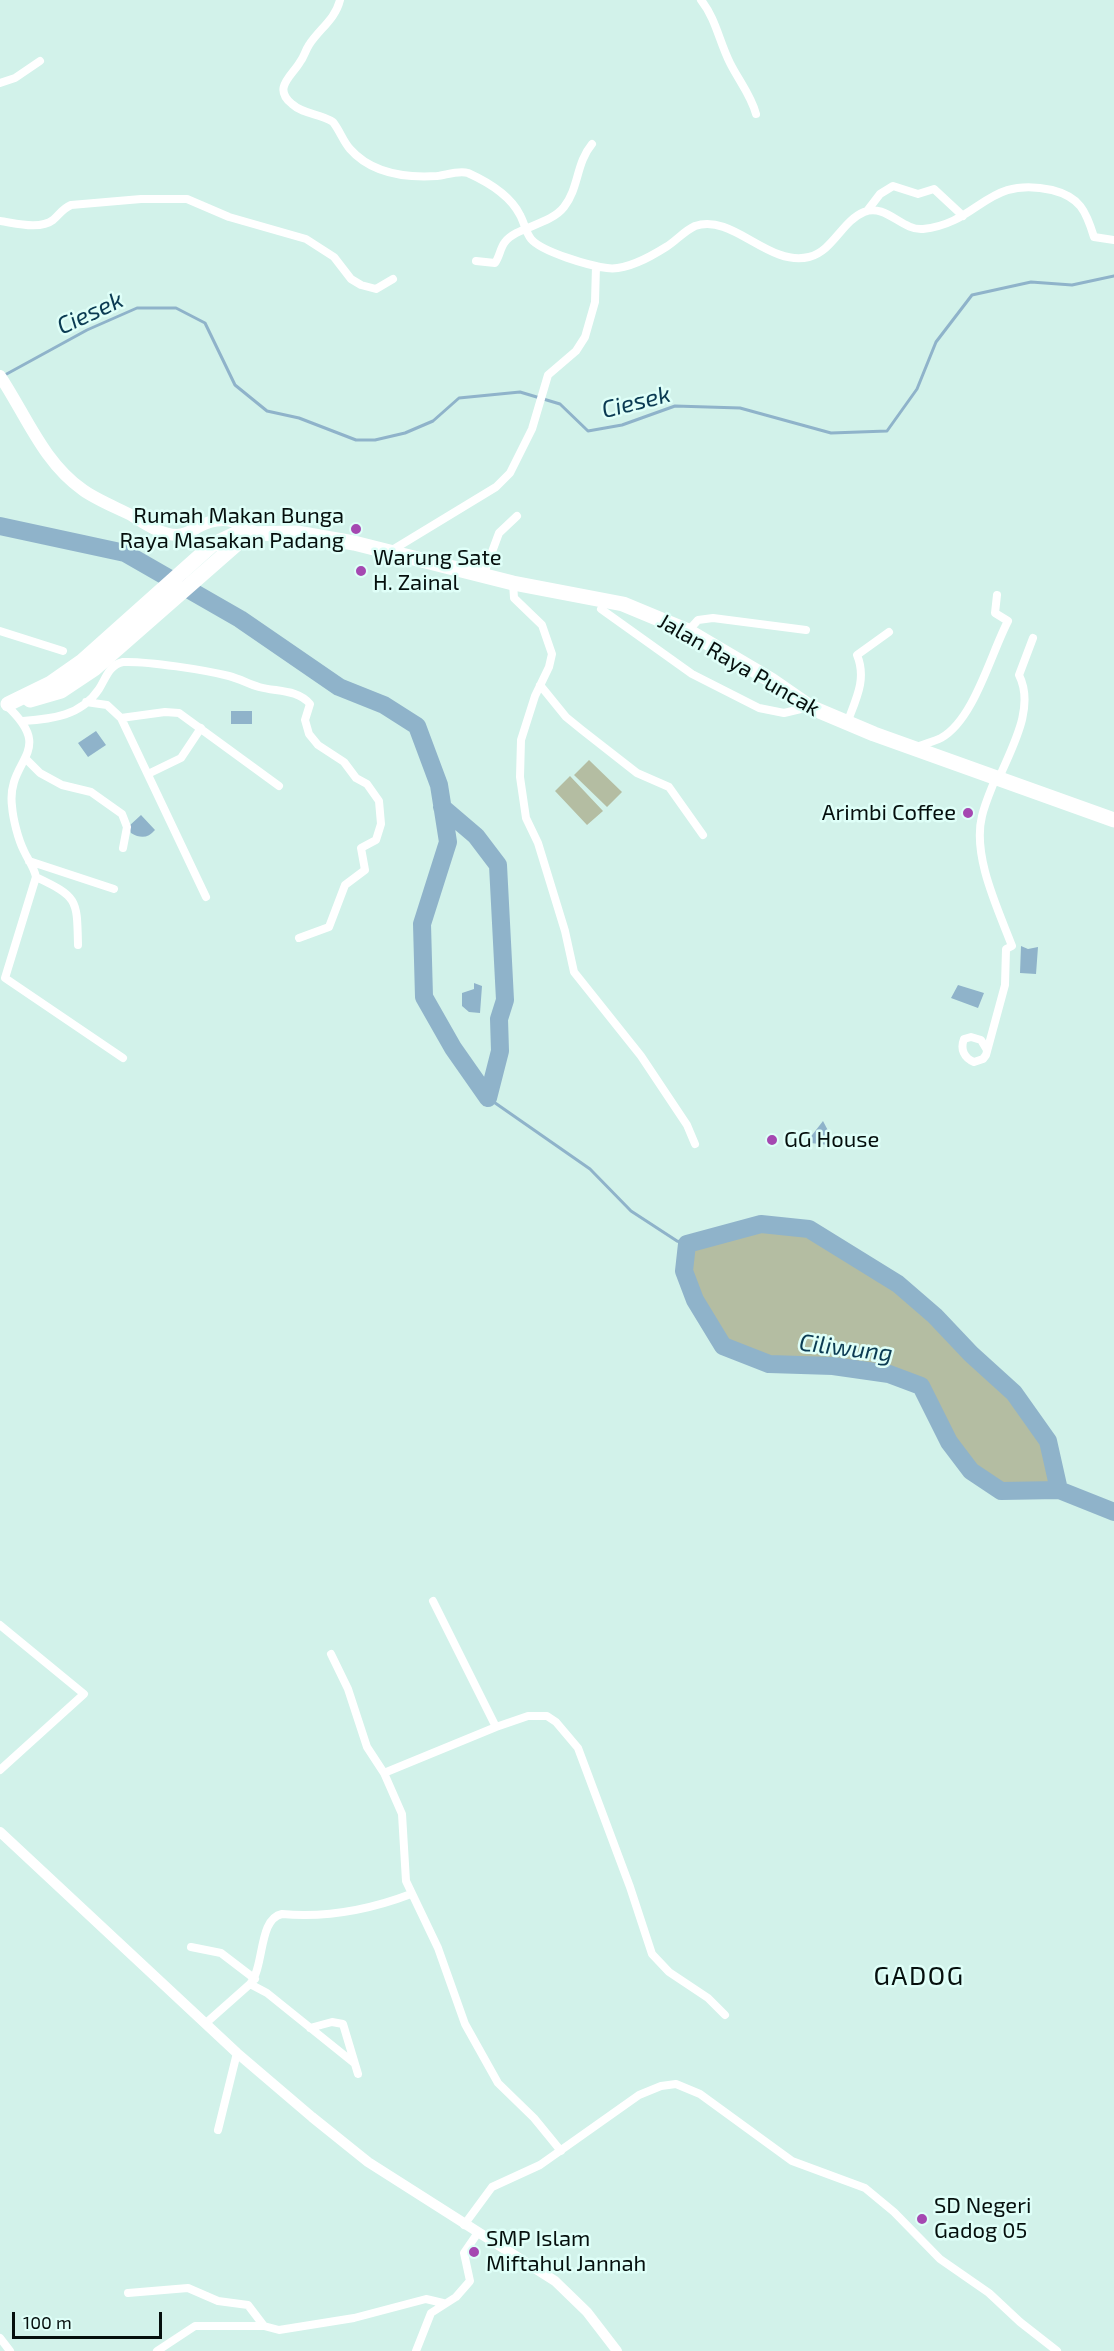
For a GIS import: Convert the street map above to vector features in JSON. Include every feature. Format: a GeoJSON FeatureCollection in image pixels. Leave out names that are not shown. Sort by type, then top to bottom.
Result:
{"type":"FeatureCollection","features":[{"type":"Feature","properties":{"kind":"highway","name":"Jalan Raya Puncak"},"geometry":{"type":"LineString","coordinates":[[4,704],[23,698],[65,674],[200,554],[245,536],[297,533],[389,552],[513,583],[623,604],[688,631],[771,680],[810,707],[914,748],[1114,820]]}},
{"type":"Feature","properties":{"kind":"main road"},"geometry":{"type":"LineString","coordinates":[[0,376],[54,463],[66,476],[91,495],[156,529],[174,535],[183,534],[209,522],[225,519],[240,522],[245,536]]}},
{"type":"Feature","properties":{"kind":"street"},"geometry":{"type":"LineString","coordinates":[[340,0],[333,16],[309,44],[300,64],[285,80],[283,89],[286,99],[302,112],[333,122],[348,147],[359,159],[375,168],[389,172],[430,176],[465,172],[494,186],[513,205],[530,237],[541,247],[596,266],[616,268],[629,265],[666,247],[693,228],[703,225],[736,231],[788,259],[806,258],[819,254],[852,220],[867,211],[880,194],[893,186],[918,194],[934,189],[963,216]]}},
{"type":"Feature","properties":{"kind":"street"},"geometry":{"type":"LineString","coordinates":[[700,0],[713,15],[719,39],[751,97],[756,114]]}},
{"type":"Feature","properties":{"kind":"street"},"geometry":{"type":"LineString","coordinates":[[0,83],[15,78],[40,61]]}},
{"type":"Feature","properties":{"kind":"street"},"geometry":{"type":"LineString","coordinates":[[476,261],[495,263],[504,242],[546,221],[563,209],[571,195],[582,157],[592,144]]}},
{"type":"Feature","properties":{"kind":"street"},"geometry":{"type":"LineString","coordinates":[[867,211],[879,211],[920,229],[963,216],[992,195],[1009,188],[1033,186],[1058,191],[1077,200],[1090,221],[1094,237],[1114,240]]}},
{"type":"Feature","properties":{"kind":"street"},"geometry":{"type":"LineString","coordinates":[[0,221],[42,224],[52,221],[62,210],[71,205],[182,197],[229,217],[306,239],[334,257],[351,279],[361,285],[376,289],[393,279]]}},
{"type":"Feature","properties":{"kind":"street"},"geometry":{"type":"LineString","coordinates":[[389,552],[504,480],[532,429],[548,375],[576,351],[585,337],[595,302],[596,266]]}},
{"type":"Feature","properties":{"kind":"street"},"geometry":{"type":"LineString","coordinates":[[483,576],[499,533],[516,516]]}},
{"type":"Feature","properties":{"kind":"street"},"geometry":{"type":"LineString","coordinates":[[513,583],[514,598],[542,625],[551,644],[550,663],[521,740],[520,759],[524,810],[538,843],[565,931],[574,972],[641,1056],[687,1125],[695,1144]]}},
{"type":"Feature","properties":{"kind":"street"},"geometry":{"type":"LineString","coordinates":[[914,748],[942,737],[966,712],[984,678],[993,650],[1008,621],[995,613],[997,596]]}},
{"type":"Feature","properties":{"kind":"street"},"geometry":{"type":"LineString","coordinates":[[601,609],[692,674],[749,703],[784,712],[810,707]]}},
{"type":"Feature","properties":{"kind":"street"},"geometry":{"type":"LineString","coordinates":[[688,631],[698,620],[713,618],[806,630]]}},
{"type":"Feature","properties":{"kind":"street"},"geometry":{"type":"LineString","coordinates":[[0,631],[63,651]]}},
{"type":"Feature","properties":{"kind":"street"},"geometry":{"type":"LineString","coordinates":[[847,723],[862,676],[856,655],[890,632]]}},
{"type":"Feature","properties":{"kind":"street"},"geometry":{"type":"LineString","coordinates":[[987,1050],[1005,985],[1005,949],[1012,946],[991,893],[981,847],[981,818],[1024,717],[1025,684],[1019,675],[1033,638]]}},
{"type":"Feature","properties":{"kind":"street"},"geometry":{"type":"LineString","coordinates":[[23,721],[57,719],[86,702],[98,690],[110,670],[120,662],[128,661],[226,675],[261,687],[294,692],[309,701],[310,708],[305,720],[309,734],[318,745],[344,762],[356,778],[372,788],[379,801],[381,824],[376,840],[361,848],[365,870],[345,885],[329,927],[300,938]]}},
{"type":"Feature","properties":{"kind":"street"},"geometry":{"type":"LineString","coordinates":[[540,685],[567,717],[582,730],[637,773],[669,788],[703,835]]}},
{"type":"Feature","properties":{"kind":"street"},"geometry":{"type":"LineString","coordinates":[[86,702],[107,705],[122,718],[206,897]]}},
{"type":"Feature","properties":{"kind":"street"},"geometry":{"type":"LineString","coordinates":[[4,704],[23,721],[29,738],[25,758],[12,789],[11,800],[22,849],[36,877],[5,978],[123,1058]]}},
{"type":"Feature","properties":{"kind":"street"},"geometry":{"type":"LineString","coordinates":[[122,718],[172,712],[190,719],[279,786]]}},
{"type":"Feature","properties":{"kind":"street"},"geometry":{"type":"LineString","coordinates":[[148,774],[181,758],[201,728]]}},
{"type":"Feature","properties":{"kind":"street"},"geometry":{"type":"LineString","coordinates":[[25,758],[40,773],[62,785],[91,792],[122,814],[127,827],[123,848]]}},
{"type":"Feature","properties":{"kind":"street"},"geometry":{"type":"LineString","coordinates":[[30,861],[114,889]]}},
{"type":"Feature","properties":{"kind":"street"},"geometry":{"type":"LineString","coordinates":[[36,877],[71,897],[77,908],[78,945]]}},
{"type":"Feature","properties":{"kind":"street"},"geometry":{"type":"LineString","coordinates":[[433,1601],[496,1726]]}},
{"type":"Feature","properties":{"kind":"street"},"geometry":{"type":"LineString","coordinates":[[0,1625],[84,1694],[0,1770]]}},
{"type":"Feature","properties":{"kind":"street"},"geometry":{"type":"LineString","coordinates":[[331,1654],[348,1689],[367,1748],[384,1773],[404,1821],[404,1872],[411,1894],[438,1948],[465,2024],[498,2083],[534,2118],[561,2151]]}},
{"type":"Feature","properties":{"kind":"street"},"geometry":{"type":"LineString","coordinates":[[384,1773],[496,1726],[536,1714],[547,1716],[562,1727],[578,1748],[630,1887],[652,1954],[669,1972],[708,1998],[725,2015]]}},
{"type":"Feature","properties":{"kind":"street"},"geometry":{"type":"LineString","coordinates":[[0,1832],[237,2053],[368,2163],[477,2234],[555,2281],[587,2312],[617,2351]]}},
{"type":"Feature","properties":{"kind":"street"},"geometry":{"type":"LineString","coordinates":[[206,2024],[252,1982],[268,1925],[274,1917],[282,1914],[340,1914],[375,1908],[411,1894]]}},
{"type":"Feature","properties":{"kind":"street"},"geometry":{"type":"LineString","coordinates":[[191,1947],[221,1953],[252,1982],[354,2063]]}},
{"type":"Feature","properties":{"kind":"street"},"geometry":{"type":"LineString","coordinates":[[310,2028],[332,2022],[341,2023],[345,2028],[358,2074]]}},
{"type":"Feature","properties":{"kind":"street"},"geometry":{"type":"LineString","coordinates":[[218,2130],[237,2053]]}},
{"type":"Feature","properties":{"kind":"street"},"geometry":{"type":"LineString","coordinates":[[464,2225],[492,2187],[531,2170],[639,2095],[669,2084],[685,2086],[700,2094],[792,2161],[865,2188],[894,2212],[940,2259],[989,2293],[1057,2351]]}},
{"type":"Feature","properties":{"kind":"street"},"geometry":{"type":"LineString","coordinates":[[416,2351],[426,2320],[433,2310],[456,2296],[470,2281],[464,2253],[477,2234]]}},
{"type":"Feature","properties":{"kind":"street"},"geometry":{"type":"LineString","coordinates":[[128,2293],[182,2288],[196,2290],[218,2301],[248,2305],[264,2326]]}},
{"type":"Feature","properties":{"kind":"street"},"geometry":{"type":"LineString","coordinates":[[157,2351],[195,2326],[264,2326],[284,2330],[354,2318],[422,2300],[433,2299],[443,2304]]}},
{"type":"Feature","properties":{"kind":"street"},"geometry":{"type":"LineString","coordinates":[[0,2338],[10,2351]]}},
{"type":"Feature","properties":{"kind":"green space"},"geometry":{"type":"Polygon","coordinates":[[[589,760],[622,792],[607,807],[574,775],[589,760]]]}},
{"type":"Feature","properties":{"kind":"green space"},"geometry":{"type":"Polygon","coordinates":[[[570,776],[603,811],[587,825],[555,791],[570,776]]]}},
{"type":"Feature","properties":{"kind":"green space"},"geometry":{"type":"Polygon","coordinates":[[[761,1224],[809,1229],[898,1284],[935,1316],[971,1354],[1014,1393],[1048,1441],[1059,1490],[1001,1491],[971,1471],[949,1442],[921,1386],[889,1374],[833,1366],[769,1364],[723,1346],[695,1300],[684,1271],[687,1244],[761,1224]]]}},
{"type":"Feature","properties":{"kind":"water"},"geometry":{"type":"Polygon","coordinates":[[[231,711],[252,711],[252,724],[231,724],[231,711]]]}},
{"type":"Feature","properties":{"kind":"water"},"geometry":{"type":"Polygon","coordinates":[[[96,731],[106,745],[88,757],[78,743],[96,731]]]}},
{"type":"Feature","properties":{"kind":"water"},"geometry":{"type":"Polygon","coordinates":[[[141,815],[155,830],[144,837],[131,833],[129,826],[141,815]]]}},
{"type":"Feature","properties":{"kind":"water"},"geometry":{"type":"Polygon","coordinates":[[[1021,946],[1028,949],[1038,947],[1036,974],[1020,973],[1021,946]]]}},
{"type":"Feature","properties":{"kind":"water"},"geometry":{"type":"Polygon","coordinates":[[[474,983],[482,986],[480,1013],[469,1012],[462,1006],[462,993],[474,989],[474,983]]]}},
{"type":"Feature","properties":{"kind":"water"},"geometry":{"type":"Polygon","coordinates":[[[958,985],[984,993],[978,1008],[951,998],[958,985]]]}},
{"type":"Feature","properties":{"kind":"water"},"geometry":{"type":"Polygon","coordinates":[[[823,1121],[834,1142],[829,1145],[810,1143],[809,1139],[823,1121]]]}},
{"type":"Feature","properties":{"kind":"waterway","name":"Ciesek"},"geometry":{"type":"LineString","coordinates":[[3,376],[87,330],[137,308],[176,308],[205,323],[235,385],[267,411],[299,418],[356,440],[375,440],[405,433],[433,421],[459,398],[520,392],[560,404],[588,431],[622,425],[675,406],[740,408],[831,433],[887,431],[917,389],[936,342],[972,295],[1031,282],[1072,285],[1114,276]]}},
{"type":"Feature","properties":{"kind":"waterway"},"geometry":{"type":"LineString","coordinates":[[0,526],[125,553],[240,619],[339,687],[384,705],[417,726],[439,785],[448,842],[422,924],[424,997],[453,1048],[488,1098]]}},
{"type":"Feature","properties":{"kind":"waterway"},"geometry":{"type":"LineString","coordinates":[[442,807],[476,836],[498,865],[505,1000],[499,1019],[500,1051],[488,1098]]}},
{"type":"Feature","properties":{"kind":"waterway","name":"Ciliwung"},"geometry":{"type":"LineString","coordinates":[[488,1098],[590,1169],[631,1211],[677,1241],[687,1244]]}},
{"type":"Feature","properties":{"kind":"waterway","name":"Ciliwung"},"geometry":{"type":"LineString","coordinates":[[1059,1490],[1048,1441],[1014,1393],[971,1354],[935,1316],[898,1284],[809,1229],[761,1224],[687,1244],[684,1271],[695,1300],[723,1346],[769,1364],[833,1366],[889,1374],[921,1386],[949,1442],[971,1471],[1001,1491],[1059,1490],[1114,1512]]}},
{"type":"Feature","properties":{"kind":"place","name":"Rumah Makan Bunga Raya Masakan Padang"},"geometry":{"type":"Point","coordinates":[356,529]}},
{"type":"Feature","properties":{"kind":"place","name":"Warung Sate H. Zainal"},"geometry":{"type":"Point","coordinates":[361,571]}},
{"type":"Feature","properties":{"kind":"place","name":"Arimbi Coffee"},"geometry":{"type":"Point","coordinates":[968,813]}},
{"type":"Feature","properties":{"kind":"place","name":"GG House"},"geometry":{"type":"Point","coordinates":[772,1140]}},
{"type":"Feature","properties":{"kind":"place","name":"SD Negeri Gadog 05"},"geometry":{"type":"Point","coordinates":[922,2219]}},
{"type":"Feature","properties":{"kind":"place","name":"SMP Islam Miftahul Jannah"},"geometry":{"type":"Point","coordinates":[474,2252]}},
{"type":"Feature","properties":{"kind":"district","name":"GADOG"},"geometry":{"type":"Point","coordinates":[919,1976]}}]}
